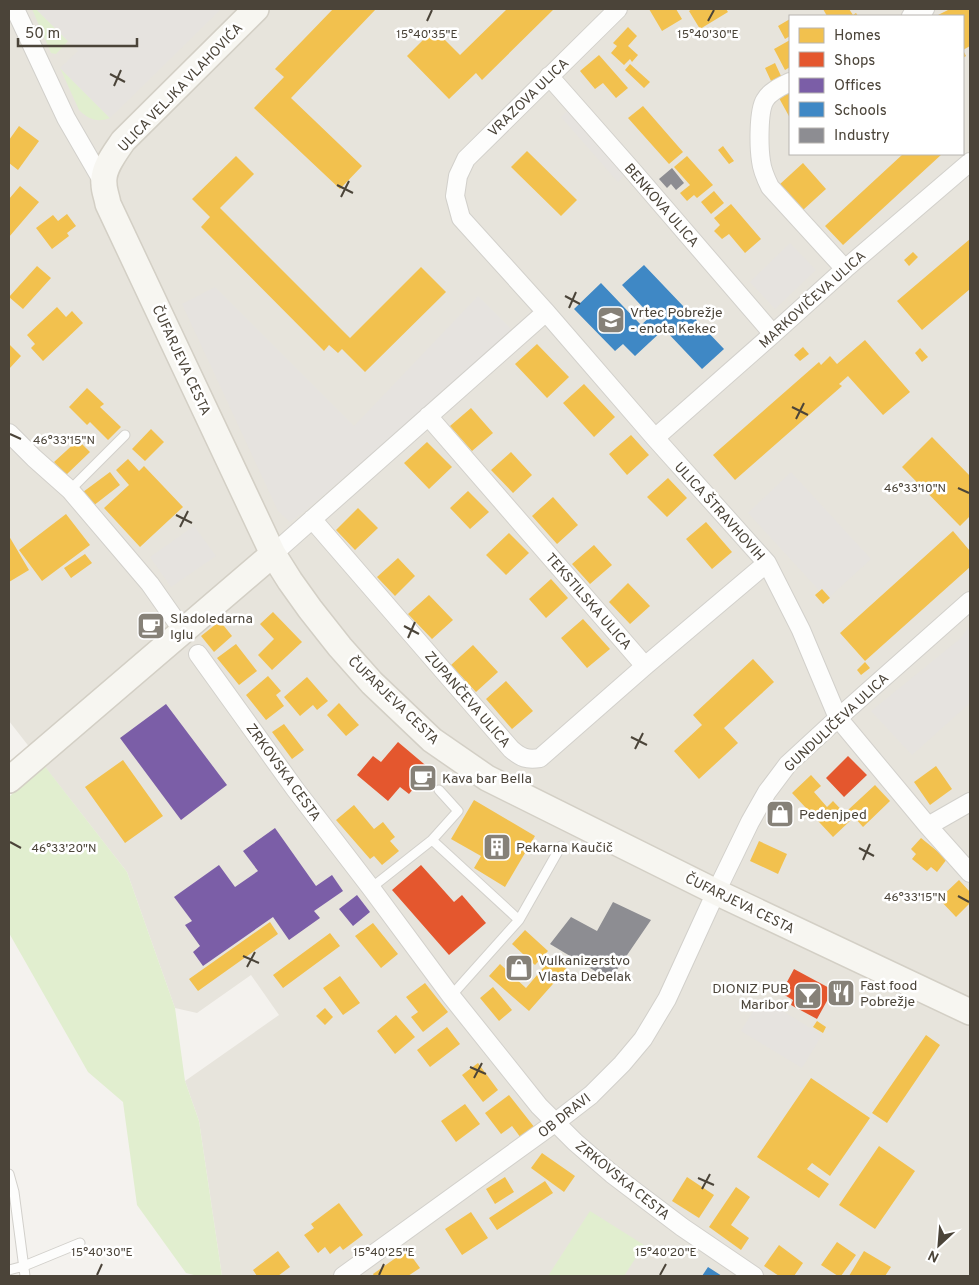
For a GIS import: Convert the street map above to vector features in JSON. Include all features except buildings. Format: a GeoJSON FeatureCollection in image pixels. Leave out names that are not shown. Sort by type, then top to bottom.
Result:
{"type":"FeatureCollection","features":[{"type":"Feature","properties":{"kind":"street"},"geometry":{"type":"LineString","coordinates":[[15,9],[66,118],[103,182]]}},
{"type":"Feature","properties":{"kind":"street","name":"ULICA VELJKA VLAHOVIĆA"},"geometry":{"type":"LineString","coordinates":[[103,182],[109,164],[123,141],[256,9]]}},
{"type":"Feature","properties":{"kind":"street","name":"VRAZOVA ULICA"},"geometry":{"type":"LineString","coordinates":[[456,196],[458,176],[466,159],[618,9]]}},
{"type":"Feature","properties":{"kind":"street"},"geometry":{"type":"LineString","coordinates":[[913,15],[925,9]]}},
{"type":"Feature","properties":{"kind":"street","name":"BENKOVA ULICA"},"geometry":{"type":"LineString","coordinates":[[549,76],[774,334]]}},
{"type":"Feature","properties":{"kind":"street"},"geometry":{"type":"LineString","coordinates":[[789,83],[769,94],[764,100],[760,111],[761,162],[765,176],[770,187],[845,269]]}},
{"type":"Feature","properties":{"kind":"street","name":"MARKOVIČEVA ULICA"},"geometry":{"type":"LineString","coordinates":[[655,438],[845,269],[970,162]]}},
{"type":"Feature","properties":{"kind":"street","name":"ČUFARJEVA CESTA"},"geometry":{"type":"LineString","coordinates":[[103,182],[108,204],[273,554],[290,581],[340,647],[372,683],[432,740],[487,778],[716,892],[970,1012]]}},
{"type":"Feature","properties":{"kind":"street","name":"ULICA ŠTRAVHOVIH"},"geometry":{"type":"LineString","coordinates":[[456,196],[461,218],[767,563],[801,630],[838,718],[928,826],[970,873]]}},
{"type":"Feature","properties":{"kind":"street"},"geometry":{"type":"LineString","coordinates":[[9,780],[273,554],[546,312]]}},
{"type":"Feature","properties":{"kind":"street","name":"TEKSTILSKA ULICA"},"geometry":{"type":"LineString","coordinates":[[428,416],[645,666]]}},
{"type":"Feature","properties":{"kind":"street"},"geometry":{"type":"LineString","coordinates":[[9,433],[70,490],[150,584],[183,631]]}},
{"type":"Feature","properties":{"kind":"street","name":"ZUPANČEVA ULICA"},"geometry":{"type":"LineString","coordinates":[[312,519],[519,756],[530,760],[540,758],[645,666]]}},
{"type":"Feature","properties":{"kind":"street"},"geometry":{"type":"LineString","coordinates":[[645,666],[767,563]]}},
{"type":"Feature","properties":{"kind":"street","name":"GUNDULIČEVA ULICA"},"geometry":{"type":"LineString","coordinates":[[716,892],[750,822],[767,792],[788,764],[970,602]]}},
{"type":"Feature","properties":{"kind":"street","name":"ZRKOVSKA CESTA"},"geometry":{"type":"LineString","coordinates":[[198,654],[295,789],[451,996],[539,1106],[612,1174],[682,1227],[754,1276]]}},
{"type":"Feature","properties":{"kind":"street"},"geometry":{"type":"LineString","coordinates":[[928,826],[970,802]]}},
{"type":"Feature","properties":{"kind":"street","name":"OB DRAVI"},"geometry":{"type":"LineString","coordinates":[[343,1276],[556,1122],[591,1095],[622,1064],[643,1039],[667,999],[716,892]]}},
{"type":"Feature","properties":{"kind":"lane"},"geometry":{"type":"LineString","coordinates":[[70,490],[125,435]]}},
{"type":"Feature","properties":{"kind":"lane"},"geometry":{"type":"LineString","coordinates":[[371,888],[432,840],[458,811],[439,790]]}},
{"type":"Feature","properties":{"kind":"lane"},"geometry":{"type":"LineString","coordinates":[[432,840],[519,920]]}},
{"type":"Feature","properties":{"kind":"lane"},"geometry":{"type":"LineString","coordinates":[[451,996],[519,920],[562,846]]}},
{"type":"Feature","properties":{"kind":"lane"},"geometry":{"type":"LineString","coordinates":[[9,1174],[14,1192],[25,1276]]}},
{"type":"Feature","properties":{"kind":"lane"},"geometry":{"type":"LineString","coordinates":[[9,1270],[24,1266],[80,1243]]}},
{"type":"Feature","properties":{"kind":"shaded area"},"geometry":{"type":"Polygon","coordinates":[[[9,9],[970,9],[970,1276],[222,1276],[199,1121],[185,1081],[279,1015],[251,975],[197,1013],[175,1008],[127,872],[9,721],[9,9]]]}},
{"type":"Feature","properties":{"kind":"shaded area"},"geometry":{"type":"Polygon","coordinates":[[[36,9],[221,9],[110,118],[60,68],[78,51],[36,9]]]}},
{"type":"Feature","properties":{"kind":"shaded area"},"geometry":{"type":"Polygon","coordinates":[[[570,108],[627,174],[618,182],[561,117],[570,108]]]}},
{"type":"Feature","properties":{"kind":"shaded area"},"geometry":{"type":"Polygon","coordinates":[[[790,243],[816,270],[775,309],[750,282],[790,243]]]}},
{"type":"Feature","properties":{"kind":"shaded area"},"geometry":{"type":"Polygon","coordinates":[[[215,287],[354,426],[478,296],[514,332],[290,522],[278,511],[182,304],[215,287]]]}},
{"type":"Feature","properties":{"kind":"shaded area"},"geometry":{"type":"Polygon","coordinates":[[[791,472],[871,559],[827,599],[748,513],[791,472]]]}},
{"type":"Feature","properties":{"kind":"shaded area"},"geometry":{"type":"Polygon","coordinates":[[[194,526],[216,556],[171,587],[150,557],[194,526]]]}},
{"type":"Feature","properties":{"kind":"shaded area"},"geometry":{"type":"Polygon","coordinates":[[[970,625],[970,703],[912,755],[871,711],[961,638],[970,625]]]}},
{"type":"Feature","properties":{"kind":"shaded area"},"geometry":{"type":"Polygon","coordinates":[[[761,998],[822,1035],[802,1068],[741,1031],[761,998]]]}},
{"type":"Feature","properties":{"kind":"green space"},"geometry":{"type":"Polygon","coordinates":[[[32,9],[36,9],[68,41],[56,54],[51,53],[32,9]]]}},
{"type":"Feature","properties":{"kind":"green space"},"geometry":{"type":"Polygon","coordinates":[[[60,68],[110,118],[93,119],[79,110],[60,68]]]}},
{"type":"Feature","properties":{"kind":"green space"},"geometry":{"type":"Polygon","coordinates":[[[43,764],[127,872],[175,1008],[185,1081],[199,1121],[222,1276],[198,1276],[186,1273],[137,1205],[123,1102],[88,1072],[9,933],[9,797],[43,764]]]}},
{"type":"Feature","properties":{"kind":"green space"},"geometry":{"type":"Polygon","coordinates":[[[590,1211],[644,1245],[624,1276],[548,1276],[590,1211]]]}},
{"type":"Feature","properties":{"kind":"place","name":"Vrtec Pobrežje - enota Kekec"},"geometry":{"type":"Point","coordinates":[611,320]}},
{"type":"Feature","properties":{"kind":"place","name":"Sladoledarna Iglu"},"geometry":{"type":"Point","coordinates":[151,626]}},
{"type":"Feature","properties":{"kind":"place","name":"Kava bar Bella"},"geometry":{"type":"Point","coordinates":[423,778]}},
{"type":"Feature","properties":{"kind":"place","name":"Pedenjped"},"geometry":{"type":"Point","coordinates":[780,814]}},
{"type":"Feature","properties":{"kind":"place","name":"Pekarna Kaučič"},"geometry":{"type":"Point","coordinates":[497,847]}},
{"type":"Feature","properties":{"kind":"place","name":"Vulkanizerstvo Vlasta Debelak"},"geometry":{"type":"Point","coordinates":[519,968]}},
{"type":"Feature","properties":{"kind":"place","name":"Fast food Pobrežje"},"geometry":{"type":"Point","coordinates":[841,993]}},
{"type":"Feature","properties":{"kind":"place","name":"DIONIZ PUB Maribor"},"geometry":{"type":"Point","coordinates":[808,996]}}]}
